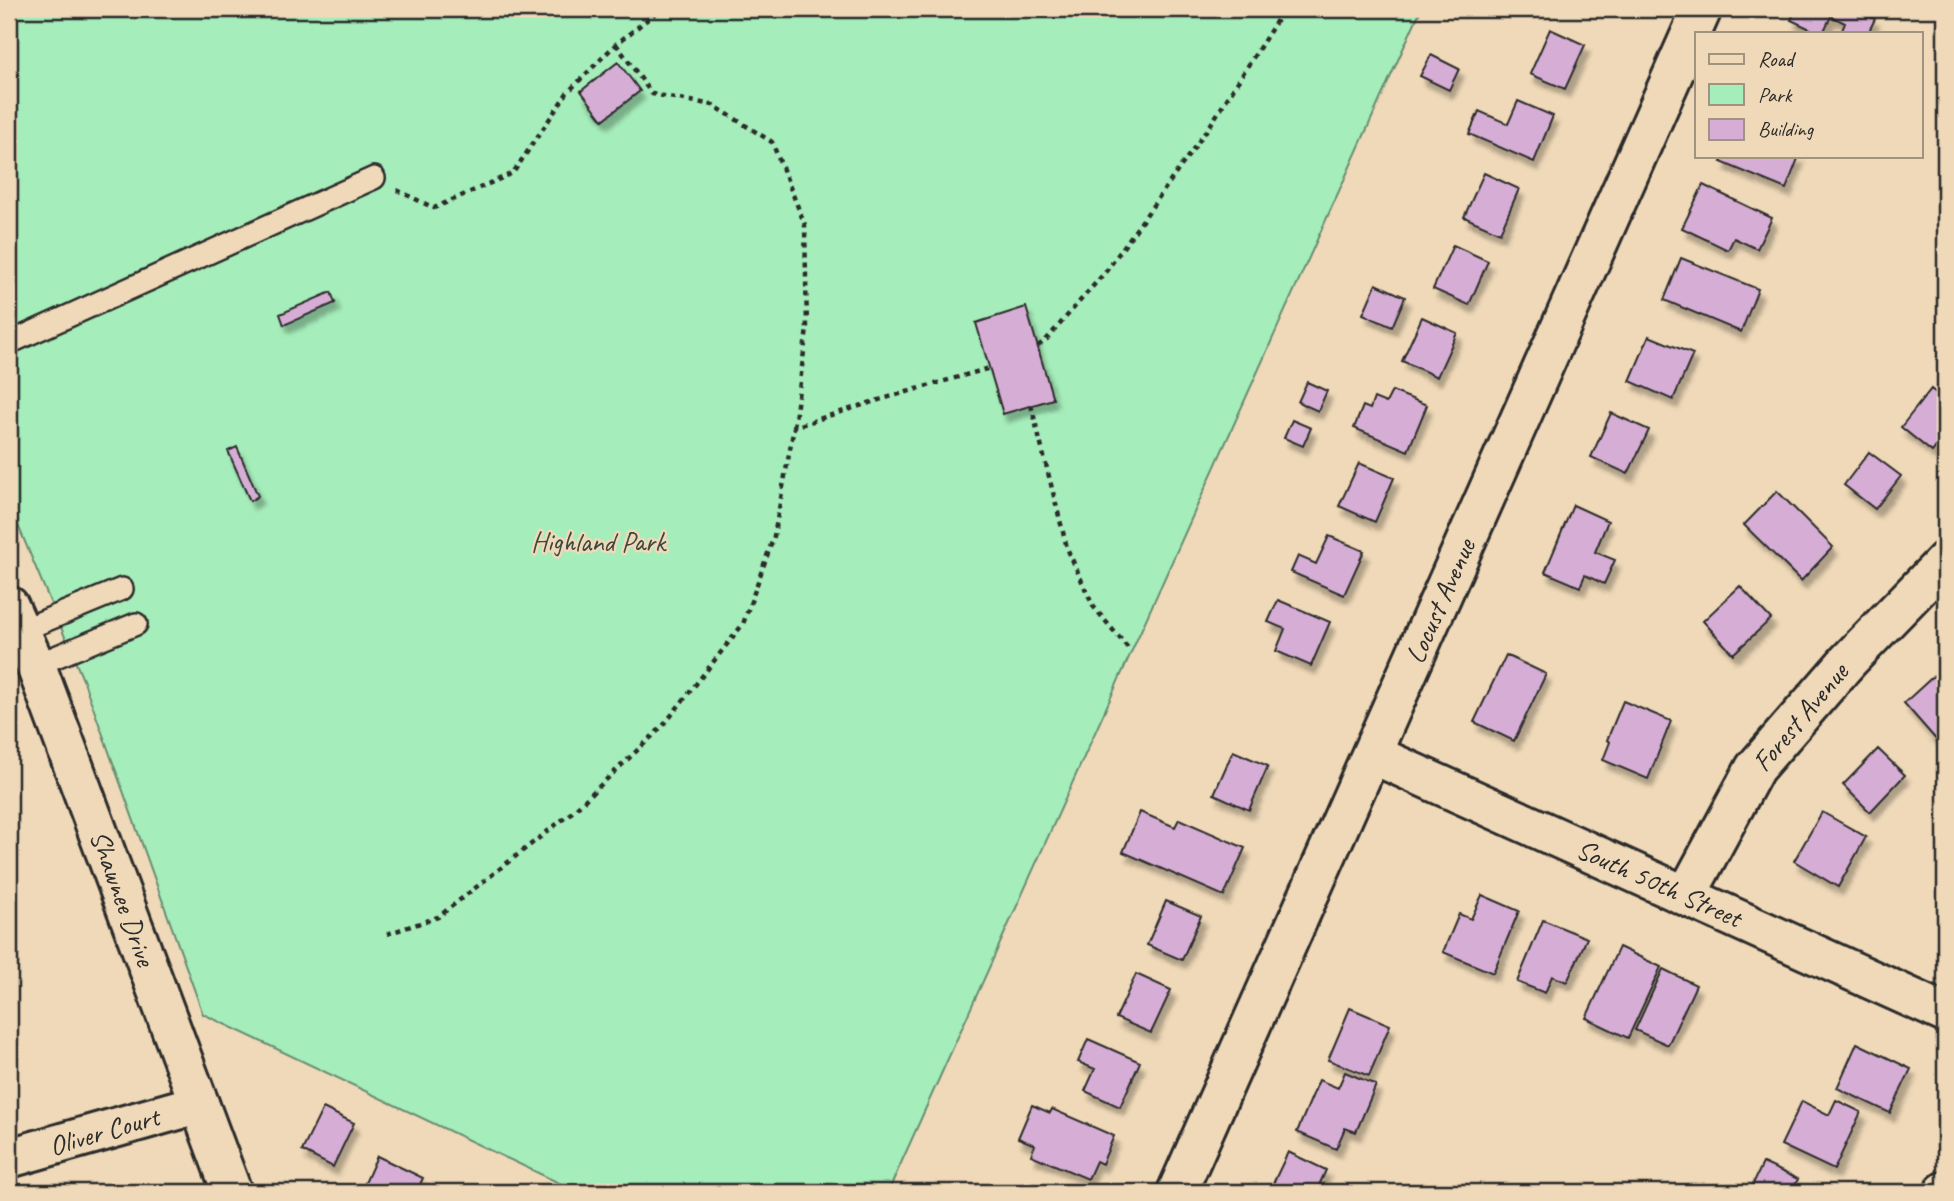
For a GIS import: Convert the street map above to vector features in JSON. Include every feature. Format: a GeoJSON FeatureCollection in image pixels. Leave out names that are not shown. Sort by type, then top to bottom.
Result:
{"type":"FeatureCollection","features":[{"type":"Feature","properties":{"kind":"street","name":"Locust Avenue"},"geometry":{"type":"LineString","coordinates":[[1177,1192],[1702,9]]}},
{"type":"Feature","properties":{"kind":"street","name":"Forest Avenue"},"geometry":{"type":"LineString","coordinates":[[1686,896],[1755,768],[1848,661],[1945,561]]}},
{"type":"Feature","properties":{"kind":"street","name":"Shawnee Drive"},"geometry":{"type":"LineString","coordinates":[[14,619],[36,665],[232,1192]]}},
{"type":"Feature","properties":{"kind":"street","name":"South 50th Street"},"geometry":{"type":"LineString","coordinates":[[1372,754],[1945,1013]]}},
{"type":"Feature","properties":{"kind":"street","name":"Oliver Court"},"geometry":{"type":"LineString","coordinates":[[9,1158],[199,1104]]}},
{"type":"Feature","properties":{"kind":"lane"},"geometry":{"type":"LineString","coordinates":[[9,343],[374,178]]}},
{"type":"Feature","properties":{"kind":"lane"},"geometry":{"type":"LineString","coordinates":[[14,619],[122,589]]}},
{"type":"Feature","properties":{"kind":"lane"},"geometry":{"type":"LineString","coordinates":[[36,665],[136,624]]}},
{"type":"Feature","properties":{"kind":"path"},"geometry":{"type":"LineString","coordinates":[[374,178],[434,208],[513,173],[567,93],[616,44],[661,9]]}},
{"type":"Feature","properties":{"kind":"path"},"geometry":{"type":"LineString","coordinates":[[1038,345],[1046,340],[1107,270],[1212,124],[1284,9]]}},
{"type":"Feature","properties":{"kind":"path"},"geometry":{"type":"LineString","coordinates":[[387,934],[438,917],[571,813],[663,726],[743,624],[774,536],[794,427],[807,329],[805,225],[772,142],[713,105],[652,94],[616,44]]}},
{"type":"Feature","properties":{"kind":"path"},"geometry":{"type":"LineString","coordinates":[[794,427],[990,368]]}},
{"type":"Feature","properties":{"kind":"path"},"geometry":{"type":"LineString","coordinates":[[1031,405],[1067,548],[1093,606],[1128,648]]}},
{"type":"Feature","properties":{"kind":"green space","name":"Highland Park"},"geometry":{"type":"Polygon","coordinates":[[[9,9],[1421,9],[888,1192],[578,1192],[203,1014],[84,682],[9,504],[9,9]]]}},
{"type":"Feature","properties":{"kind":"building"},"geometry":{"type":"Polygon","coordinates":[[[1796,9],[1854,9],[1875,19],[1868,32],[1841,32],[1845,23],[1831,16],[1823,32],[1817,32],[1791,20],[1796,9]]]}},
{"type":"Feature","properties":{"kind":"building"},"geometry":{"type":"Polygon","coordinates":[[[1550,29],[1585,45],[1565,89],[1530,74],[1550,29]]]}},
{"type":"Feature","properties":{"kind":"building"},"geometry":{"type":"Polygon","coordinates":[[[1431,55],[1459,69],[1449,90],[1420,76],[1431,55]]]}},
{"type":"Feature","properties":{"kind":"building"},"geometry":{"type":"Polygon","coordinates":[[[618,62],[640,91],[603,120],[581,91],[618,62]]]}},
{"type":"Feature","properties":{"kind":"building"},"geometry":{"type":"Polygon","coordinates":[[[1518,101],[1553,116],[1534,162],[1469,134],[1479,111],[1508,124],[1518,101]]]}},
{"type":"Feature","properties":{"kind":"building"},"geometry":{"type":"Polygon","coordinates":[[[1723,158],[1798,158],[1786,189],[1721,162],[1723,158]]]}},
{"type":"Feature","properties":{"kind":"building"},"geometry":{"type":"Polygon","coordinates":[[[1484,173],[1519,189],[1500,233],[1464,217],[1484,173]]]}},
{"type":"Feature","properties":{"kind":"building"},"geometry":{"type":"Polygon","coordinates":[[[1703,185],[1772,218],[1757,249],[1734,238],[1728,250],[1682,228],[1703,185]]]}},
{"type":"Feature","properties":{"kind":"building"},"geometry":{"type":"Polygon","coordinates":[[[1453,245],[1488,261],[1469,305],[1433,289],[1453,245]]]}},
{"type":"Feature","properties":{"kind":"building"},"geometry":{"type":"Polygon","coordinates":[[[1681,258],[1758,289],[1741,332],[1664,300],[1681,258]]]}},
{"type":"Feature","properties":{"kind":"building"},"geometry":{"type":"Polygon","coordinates":[[[1376,284],[1405,297],[1392,327],[1363,314],[1376,284]]]}},
{"type":"Feature","properties":{"kind":"building"},"geometry":{"type":"Polygon","coordinates":[[[331,292],[335,303],[284,325],[280,314],[331,292]]]}},
{"type":"Feature","properties":{"kind":"building"},"geometry":{"type":"Polygon","coordinates":[[[1026,307],[1053,399],[1003,414],[976,323],[1026,307]]]}},
{"type":"Feature","properties":{"kind":"building"},"geometry":{"type":"Polygon","coordinates":[[[1422,317],[1457,333],[1437,377],[1402,361],[1422,317]]]}},
{"type":"Feature","properties":{"kind":"building"},"geometry":{"type":"Polygon","coordinates":[[[1649,336],[1693,354],[1673,400],[1630,381],[1649,336]]]}},
{"type":"Feature","properties":{"kind":"building"},"geometry":{"type":"Polygon","coordinates":[[[1307,382],[1327,391],[1318,411],[1298,402],[1307,382]]]}},
{"type":"Feature","properties":{"kind":"building"},"geometry":{"type":"Polygon","coordinates":[[[1931,389],[1945,400],[1945,435],[1932,452],[1901,427],[1931,389]]]}},
{"type":"Feature","properties":{"kind":"building"},"geometry":{"type":"Polygon","coordinates":[[[1392,391],[1427,405],[1408,451],[1354,428],[1363,406],[1370,409],[1374,398],[1386,403],[1392,391]]]}},
{"type":"Feature","properties":{"kind":"building"},"geometry":{"type":"Polygon","coordinates":[[[1611,413],[1649,430],[1628,474],[1591,457],[1611,413]]]}},
{"type":"Feature","properties":{"kind":"building"},"geometry":{"type":"Polygon","coordinates":[[[1292,420],[1311,428],[1303,446],[1284,438],[1292,420]]]}},
{"type":"Feature","properties":{"kind":"building"},"geometry":{"type":"Polygon","coordinates":[[[237,447],[258,496],[250,501],[228,451],[237,447]]]}},
{"type":"Feature","properties":{"kind":"building"},"geometry":{"type":"Polygon","coordinates":[[[1869,452],[1901,476],[1875,509],[1844,485],[1869,452]]]}},
{"type":"Feature","properties":{"kind":"building"},"geometry":{"type":"Polygon","coordinates":[[[1359,463],[1394,478],[1375,522],[1339,506],[1359,463]]]}},
{"type":"Feature","properties":{"kind":"building"},"geometry":{"type":"Polygon","coordinates":[[[1777,491],[1833,547],[1801,581],[1744,525],[1777,491]]]}},
{"type":"Feature","properties":{"kind":"building"},"geometry":{"type":"Polygon","coordinates":[[[1573,505],[1608,521],[1595,552],[1615,560],[1604,584],[1585,575],[1580,587],[1545,572],[1573,505]]]}},
{"type":"Feature","properties":{"kind":"building"},"geometry":{"type":"Polygon","coordinates":[[[1329,536],[1364,551],[1344,595],[1291,572],[1298,556],[1316,564],[1329,536]]]}},
{"type":"Feature","properties":{"kind":"building"},"geometry":{"type":"Polygon","coordinates":[[[1740,586],[1771,619],[1733,654],[1703,621],[1740,586]]]}},
{"type":"Feature","properties":{"kind":"building"},"geometry":{"type":"Polygon","coordinates":[[[1278,600],[1330,622],[1311,666],[1276,651],[1285,629],[1268,622],[1278,600]]]}},
{"type":"Feature","properties":{"kind":"building"},"geometry":{"type":"Polygon","coordinates":[[[1506,655],[1546,674],[1514,741],[1474,722],[1506,655]]]}},
{"type":"Feature","properties":{"kind":"building"},"geometry":{"type":"Polygon","coordinates":[[[1938,672],[1945,680],[1945,738],[1939,743],[1904,703],[1938,672]]]}},
{"type":"Feature","properties":{"kind":"building"},"geometry":{"type":"Polygon","coordinates":[[[1623,701],[1671,721],[1648,779],[1603,760],[1610,742],[1607,740],[1623,701]]]}},
{"type":"Feature","properties":{"kind":"building"},"geometry":{"type":"Polygon","coordinates":[[[1878,749],[1905,775],[1870,812],[1843,785],[1878,749]]]}},
{"type":"Feature","properties":{"kind":"building"},"geometry":{"type":"Polygon","coordinates":[[[1233,751],[1268,766],[1249,810],[1214,794],[1233,751]]]}},
{"type":"Feature","properties":{"kind":"building"},"geometry":{"type":"Polygon","coordinates":[[[1140,812],[1175,827],[1179,819],[1245,848],[1224,896],[1123,852],[1140,812]]]}},
{"type":"Feature","properties":{"kind":"building"},"geometry":{"type":"Polygon","coordinates":[[[1822,812],[1866,837],[1838,887],[1794,861],[1822,812]]]}},
{"type":"Feature","properties":{"kind":"building"},"geometry":{"type":"Polygon","coordinates":[[[1482,895],[1519,911],[1493,973],[1443,952],[1459,914],[1471,919],[1482,895]]]}},
{"type":"Feature","properties":{"kind":"building"},"geometry":{"type":"Polygon","coordinates":[[[1166,901],[1201,916],[1182,960],[1147,945],[1166,901]]]}},
{"type":"Feature","properties":{"kind":"building"},"geometry":{"type":"Polygon","coordinates":[[[1543,920],[1587,938],[1567,982],[1552,976],[1545,993],[1517,982],[1543,920]]]}},
{"type":"Feature","properties":{"kind":"building"},"geometry":{"type":"Polygon","coordinates":[[[1619,947],[1661,967],[1628,1038],[1586,1018],[1619,947]]]}},
{"type":"Feature","properties":{"kind":"building"},"geometry":{"type":"Polygon","coordinates":[[[1663,969],[1696,985],[1668,1045],[1635,1030],[1663,969]]]}},
{"type":"Feature","properties":{"kind":"building"},"geometry":{"type":"Polygon","coordinates":[[[1136,974],[1171,990],[1151,1033],[1116,1018],[1136,974]]]}},
{"type":"Feature","properties":{"kind":"building"},"geometry":{"type":"Polygon","coordinates":[[[1350,1008],[1390,1025],[1369,1076],[1328,1060],[1350,1008]]]}},
{"type":"Feature","properties":{"kind":"building"},"geometry":{"type":"Polygon","coordinates":[[[1088,1039],[1140,1062],[1120,1107],[1085,1091],[1095,1069],[1078,1062],[1088,1039]]]}},
{"type":"Feature","properties":{"kind":"building"},"geometry":{"type":"Polygon","coordinates":[[[1857,1043],[1911,1069],[1890,1113],[1837,1088],[1857,1043]]]}},
{"type":"Feature","properties":{"kind":"building"},"geometry":{"type":"Polygon","coordinates":[[[1345,1072],[1376,1085],[1356,1132],[1345,1128],[1336,1149],[1297,1132],[1319,1080],[1338,1088],[1345,1072]]]}},
{"type":"Feature","properties":{"kind":"building"},"geometry":{"type":"Polygon","coordinates":[[[1836,1100],[1861,1112],[1834,1170],[1781,1145],[1802,1101],[1829,1115],[1836,1100]]]}},
{"type":"Feature","properties":{"kind":"building"},"geometry":{"type":"Polygon","coordinates":[[[1032,1105],[1050,1113],[1052,1109],[1114,1136],[1102,1164],[1096,1161],[1088,1179],[1031,1155],[1035,1145],[1018,1138],[1032,1105]]]}},
{"type":"Feature","properties":{"kind":"building"},"geometry":{"type":"Polygon","coordinates":[[[323,1108],[354,1123],[333,1167],[302,1151],[323,1108]]]}},
{"type":"Feature","properties":{"kind":"building"},"geometry":{"type":"Polygon","coordinates":[[[1288,1152],[1326,1170],[1316,1192],[1269,1192],[1288,1152]]]}},
{"type":"Feature","properties":{"kind":"building"},"geometry":{"type":"Polygon","coordinates":[[[377,1156],[423,1178],[417,1191],[420,1192],[361,1192],[377,1156]]]}},
{"type":"Feature","properties":{"kind":"building"},"geometry":{"type":"Polygon","coordinates":[[[1763,1163],[1798,1179],[1792,1192],[1749,1192],[1763,1163]]]}}]}
